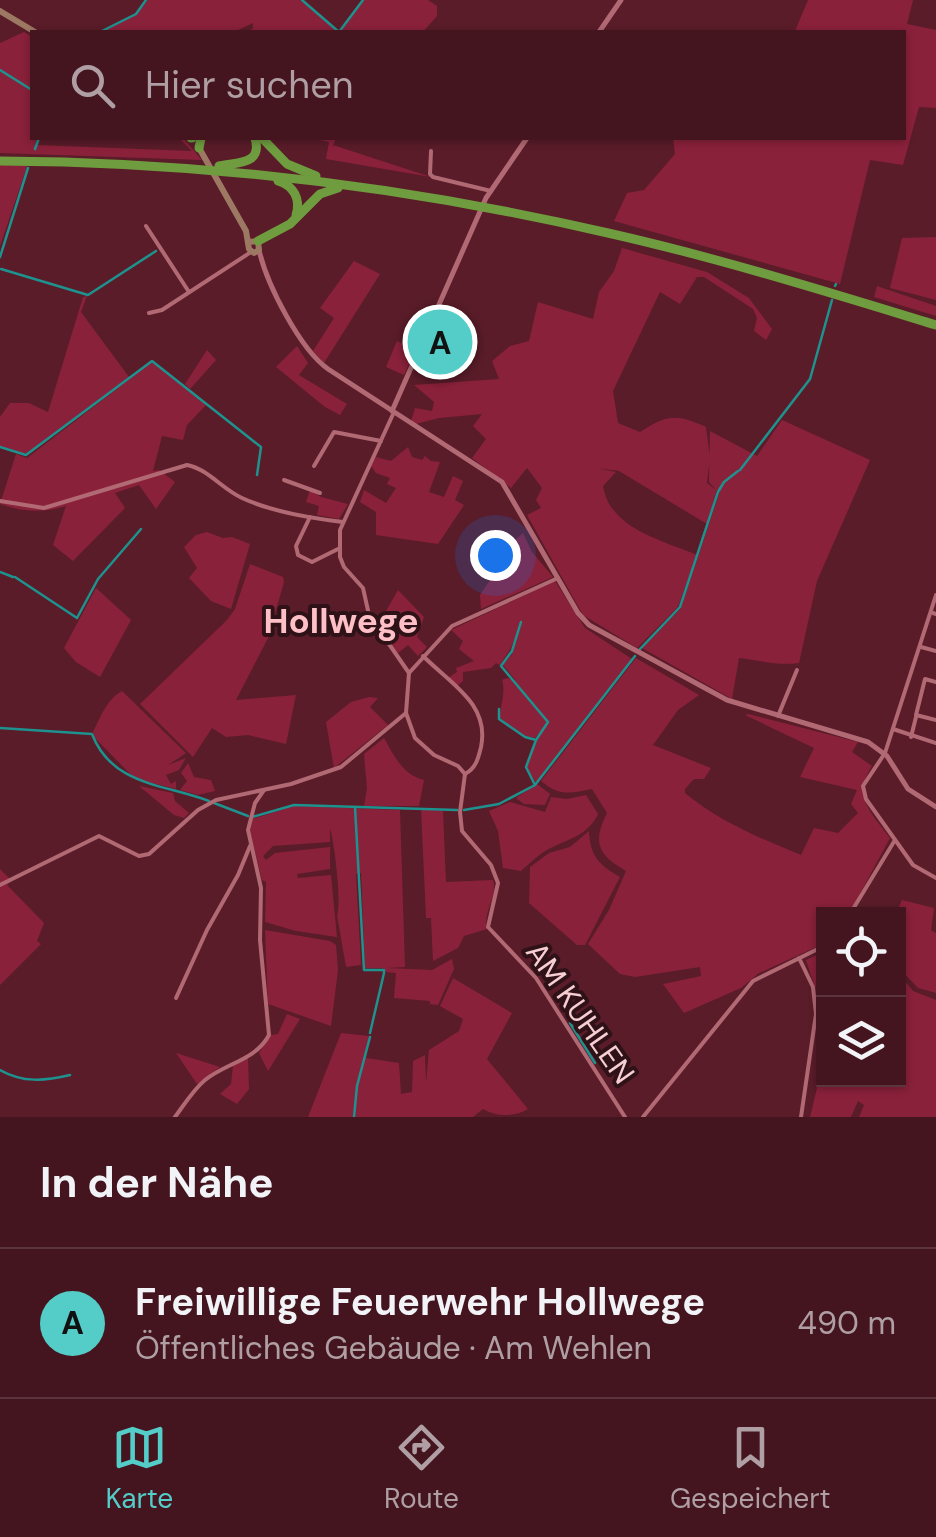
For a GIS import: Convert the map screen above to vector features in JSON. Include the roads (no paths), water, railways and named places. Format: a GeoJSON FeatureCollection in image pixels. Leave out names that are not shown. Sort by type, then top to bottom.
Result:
{"type":"FeatureCollection","features":[{"type":"Feature","properties":{"kind":"highway"},"geometry":{"type":"LineString","coordinates":[[218,171],[250,160],[258,140]]}},
{"type":"Feature","properties":{"kind":"highway"},"geometry":{"type":"LineString","coordinates":[[260,140],[288,164],[316,176]]}},
{"type":"Feature","properties":{"kind":"highway"},"geometry":{"type":"LineString","coordinates":[[0,158],[204,167],[484,204]]}},
{"type":"Feature","properties":{"kind":"highway"},"geometry":{"type":"LineString","coordinates":[[218,171],[316,176],[484,204],[664,246],[936,323]]}},
{"type":"Feature","properties":{"kind":"highway"},"geometry":{"type":"LineString","coordinates":[[256,175],[285,183],[295,192],[298,208],[290,224]]}},
{"type":"Feature","properties":{"kind":"highway"},"geometry":{"type":"LineString","coordinates":[[256,245],[290,224],[324,191],[370,188]]}},
{"type":"Feature","properties":{"kind":"main road"},"geometry":{"type":"LineString","coordinates":[[0,11],[31,30]]}},
{"type":"Feature","properties":{"kind":"main road"},"geometry":{"type":"LineString","coordinates":[[195,140],[218,171],[256,245]]}},
{"type":"Feature","properties":{"kind":"street"},"geometry":{"type":"LineString","coordinates":[[600,30],[621,0]]}},
{"type":"Feature","properties":{"kind":"street"},"geometry":{"type":"LineString","coordinates":[[423,656],[476,706],[483,718],[478,759],[465,774],[462,768],[419,743],[406,714],[409,670],[369,615],[363,588],[344,567],[340,548],[343,522],[490,191],[526,140]]}},
{"type":"Feature","properties":{"kind":"street"},"geometry":{"type":"LineString","coordinates":[[431,151],[433,178],[490,191]]}},
{"type":"Feature","properties":{"kind":"street"},"geometry":{"type":"LineString","coordinates":[[146,226],[189,292]]}},
{"type":"Feature","properties":{"kind":"street"},"geometry":{"type":"LineString","coordinates":[[148,313],[162,310],[256,245],[310,354],[505,486],[584,622],[727,700],[862,740],[885,754],[908,788],[936,807]]}},
{"type":"Feature","properties":{"kind":"street"},"geometry":{"type":"LineString","coordinates":[[314,466],[336,429],[381,442]]}},
{"type":"Feature","properties":{"kind":"street"},"geometry":{"type":"LineString","coordinates":[[0,502],[44,508],[187,465],[196,467],[236,496],[255,503],[343,522]]}},
{"type":"Feature","properties":{"kind":"street"},"geometry":{"type":"LineString","coordinates":[[284,480],[320,494]]}},
{"type":"Feature","properties":{"kind":"street"},"geometry":{"type":"LineString","coordinates":[[310,517],[296,546],[298,555],[315,561],[340,548]]}},
{"type":"Feature","properties":{"kind":"street"},"geometry":{"type":"LineString","coordinates":[[409,670],[452,626],[558,578]]}},
{"type":"Feature","properties":{"kind":"street"},"geometry":{"type":"LineString","coordinates":[[936,595],[885,754],[867,777],[863,790],[914,866],[936,878]]}},
{"type":"Feature","properties":{"kind":"street"},"geometry":{"type":"LineString","coordinates":[[920,646],[936,651]]}},
{"type":"Feature","properties":{"kind":"street"},"geometry":{"type":"LineString","coordinates":[[778,716],[797,670]]}},
{"type":"Feature","properties":{"kind":"street"},"geometry":{"type":"LineString","coordinates":[[911,737],[925,679],[936,682]]}},
{"type":"Feature","properties":{"kind":"street"},"geometry":{"type":"LineString","coordinates":[[0,886],[99,836],[138,856],[149,854],[198,810],[216,800],[320,776],[341,767],[406,714]]}},
{"type":"Feature","properties":{"kind":"street"},"geometry":{"type":"LineString","coordinates":[[916,715],[936,720]]}},
{"type":"Feature","properties":{"kind":"street"},"geometry":{"type":"LineString","coordinates":[[893,730],[935,744]]}},
{"type":"Feature","properties":{"kind":"street","name":"AM KUHLEN"},"geometry":{"type":"LineString","coordinates":[[465,774],[462,831],[491,864],[498,883],[488,926],[536,978],[625,1117]]}},
{"type":"Feature","properties":{"kind":"street"},"geometry":{"type":"LineString","coordinates":[[174,1117],[206,1079],[255,1053],[269,1035],[260,940],[261,888],[248,830],[256,799],[264,790]]}},
{"type":"Feature","properties":{"kind":"street"},"geometry":{"type":"LineString","coordinates":[[251,793],[256,799]]}},
{"type":"Feature","properties":{"kind":"street"},"geometry":{"type":"LineString","coordinates":[[854,907],[894,840]]}},
{"type":"Feature","properties":{"kind":"street"},"geometry":{"type":"LineString","coordinates":[[176,998],[250,846]]}},
{"type":"Feature","properties":{"kind":"street"},"geometry":{"type":"LineString","coordinates":[[644,1117],[752,981],[816,950]]}},
{"type":"Feature","properties":{"kind":"street"},"geometry":{"type":"LineString","coordinates":[[799,958],[813,987],[816,1014],[801,1117]]}},
{"type":"Feature","properties":{"kind":"waterway"},"geometry":{"type":"LineString","coordinates":[[104,30],[136,14],[146,0]]}},
{"type":"Feature","properties":{"kind":"waterway"},"geometry":{"type":"LineString","coordinates":[[302,0],[337,30]]}},
{"type":"Feature","properties":{"kind":"waterway"},"geometry":{"type":"LineString","coordinates":[[340,30],[363,0]]}},
{"type":"Feature","properties":{"kind":"waterway"},"geometry":{"type":"LineString","coordinates":[[0,70],[30,89]]}},
{"type":"Feature","properties":{"kind":"waterway"},"geometry":{"type":"LineString","coordinates":[[35,149],[38,140]]}},
{"type":"Feature","properties":{"kind":"waterway"},"geometry":{"type":"LineString","coordinates":[[0,257],[28,168]]}},
{"type":"Feature","properties":{"kind":"waterway"},"geometry":{"type":"LineString","coordinates":[[1,269],[88,295],[156,251]]}},
{"type":"Feature","properties":{"kind":"waterway"},"geometry":{"type":"LineString","coordinates":[[740,470],[810,379],[832,300]]}},
{"type":"Feature","properties":{"kind":"waterway"},"geometry":{"type":"LineString","coordinates":[[0,447],[26,455],[152,361],[261,447],[257,475]]}},
{"type":"Feature","properties":{"kind":"waterway"},"geometry":{"type":"LineString","coordinates":[[640,649],[680,607],[718,492],[738,471]]}},
{"type":"Feature","properties":{"kind":"waterway"},"geometry":{"type":"LineString","coordinates":[[15,577],[77,618],[98,579],[141,529]]}},
{"type":"Feature","properties":{"kind":"waterway"},"geometry":{"type":"LineString","coordinates":[[0,572],[13,577]]}},
{"type":"Feature","properties":{"kind":"waterway"},"geometry":{"type":"LineString","coordinates":[[521,622],[512,651],[501,666],[548,722],[536,740]]}},
{"type":"Feature","properties":{"kind":"waterway"},"geometry":{"type":"LineString","coordinates":[[464,810],[499,804],[535,785],[635,656]]}},
{"type":"Feature","properties":{"kind":"waterway"},"geometry":{"type":"LineString","coordinates":[[499,709],[499,719],[536,740],[526,767],[535,785]]}},
{"type":"Feature","properties":{"kind":"waterway"},"geometry":{"type":"LineString","coordinates":[[0,728],[92,734],[101,751],[126,774],[209,801]]}},
{"type":"Feature","properties":{"kind":"waterway"},"geometry":{"type":"LineString","coordinates":[[214,803],[248,816]]}},
{"type":"Feature","properties":{"kind":"waterway"},"geometry":{"type":"LineString","coordinates":[[252,817],[294,805],[457,810]]}},
{"type":"Feature","properties":{"kind":"waterway"},"geometry":{"type":"LineString","coordinates":[[355,807],[364,970],[384,970],[370,1033]]}},
{"type":"Feature","properties":{"kind":"waterway"},"geometry":{"type":"LineString","coordinates":[[570,1023],[595,1063]]}},
{"type":"Feature","properties":{"kind":"waterway"},"geometry":{"type":"LineString","coordinates":[[354,1117],[357,1086],[370,1037]]}},
{"type":"Feature","properties":{"kind":"waterway"},"geometry":{"type":"LineString","coordinates":[[0,1070],[34,1080],[70,1075]]}},
{"type":"Feature","properties":{"kind":"place","name":"Freiwillige Feuerwehr Hollwege"},"geometry":{"type":"Point","coordinates":[440,342]}},
{"type":"Feature","properties":{"kind":"district","name":"Hollwege"},"geometry":{"type":"Point","coordinates":[341,621]}}]}
